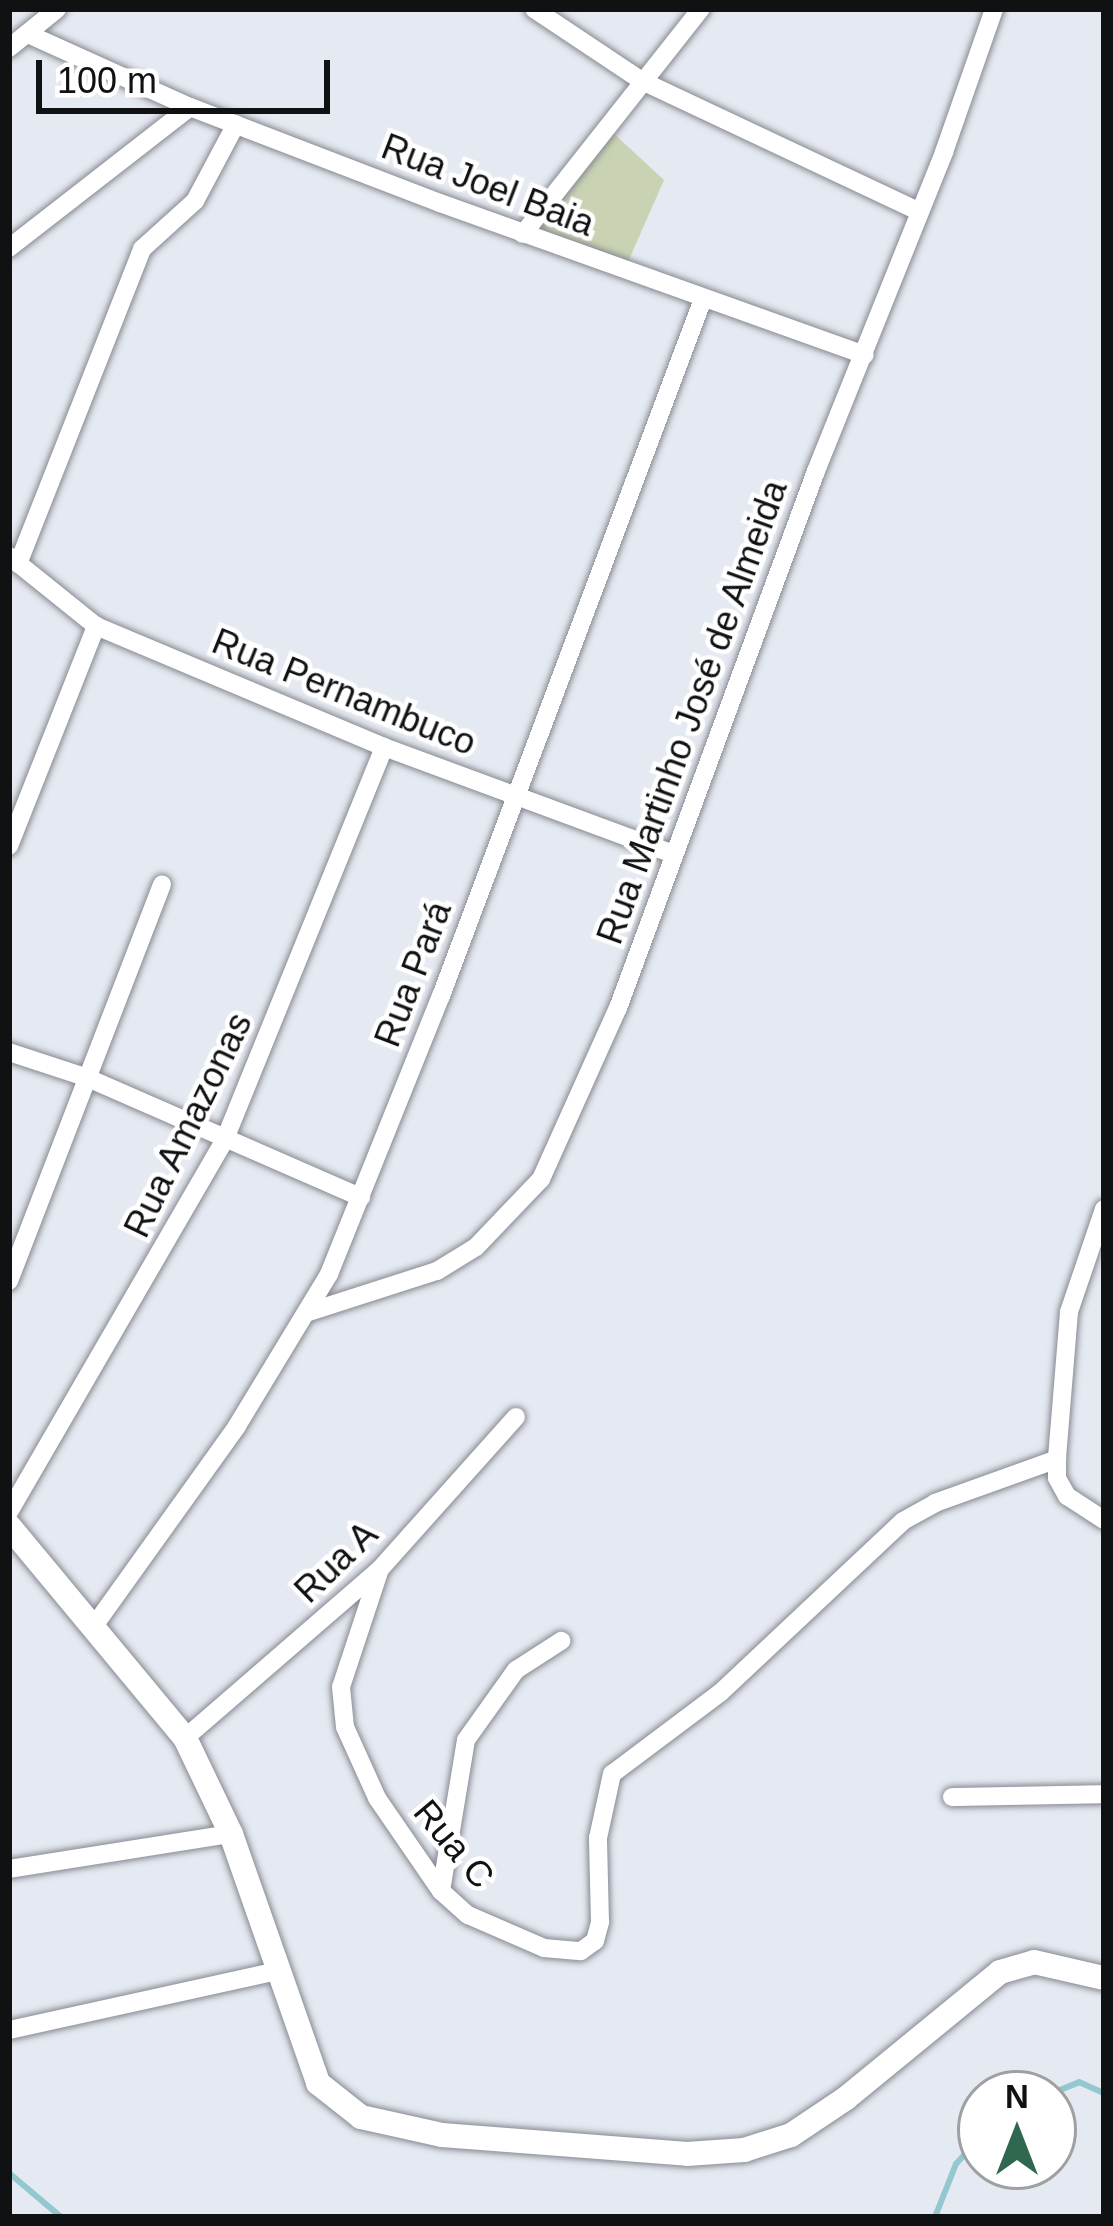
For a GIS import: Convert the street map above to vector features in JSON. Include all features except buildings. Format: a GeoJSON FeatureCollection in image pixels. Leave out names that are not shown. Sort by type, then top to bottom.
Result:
{"type":"FeatureCollection","features":[{"type":"Feature","properties":{"kind":"street"},"geometry":{"type":"LineString","coordinates":[[9,48],[57,9]]}},
{"type":"Feature","properties":{"kind":"street"},"geometry":{"type":"LineString","coordinates":[[534,9],[642,81],[920,212]]}},
{"type":"Feature","properties":{"kind":"street"},"geometry":{"type":"LineString","coordinates":[[523,234],[701,9]]}},
{"type":"Feature","properties":{"kind":"street","name":"Rua Martinho José de Almeida"},"geometry":{"type":"LineString","coordinates":[[309,1312],[437,1271],[476,1247],[541,1179],[618,1008],[994,9]]}},
{"type":"Feature","properties":{"kind":"street","name":"Rua Joel Baia"},"geometry":{"type":"LineString","coordinates":[[28,34],[236,124],[523,234],[865,355]]}},
{"type":"Feature","properties":{"kind":"street"},"geometry":{"type":"LineString","coordinates":[[9,248],[190,106]]}},
{"type":"Feature","properties":{"kind":"street"},"geometry":{"type":"LineString","coordinates":[[13,560],[145,245],[195,201],[236,124]]}},
{"type":"Feature","properties":{"kind":"street","name":"Rua Pará"},"geometry":{"type":"LineString","coordinates":[[94,1626],[237,1426],[309,1312],[361,1197],[472,917],[513,795],[703,299]]}},
{"type":"Feature","properties":{"kind":"street","name":"Rua Pernambuco"},"geometry":{"type":"LineString","coordinates":[[13,560],[96,626],[384,746],[673,854]]}},
{"type":"Feature","properties":{"kind":"street"},"geometry":{"type":"LineString","coordinates":[[9,846],[96,626]]}},
{"type":"Feature","properties":{"kind":"street","name":"Rua Amazonas"},"geometry":{"type":"LineString","coordinates":[[9,1512],[225,1139],[384,746]]}},
{"type":"Feature","properties":{"kind":"street"},"geometry":{"type":"LineString","coordinates":[[9,1281],[162,885]]}},
{"type":"Feature","properties":{"kind":"street"},"geometry":{"type":"LineString","coordinates":[[9,1052],[88,1078],[361,1197]]}},
{"type":"Feature","properties":{"kind":"street"},"geometry":{"type":"LineString","coordinates":[[1102,1519],[1067,1496],[1058,1478],[1057,1459],[1069,1312],[1104,1209]]}},
{"type":"Feature","properties":{"kind":"street","name":"Rua A"},"geometry":{"type":"LineString","coordinates":[[185,1738],[380,1569],[516,1417]]}},
{"type":"Feature","properties":{"kind":"street","name":"Rua C"},"geometry":{"type":"LineString","coordinates":[[380,1569],[346,1664],[341,1710],[377,1798],[441,1891],[496,1931],[544,1948],[581,1951],[595,1941],[600,1922],[602,1803],[612,1774],[720,1694],[903,1521],[935,1504],[1057,1459]]}},
{"type":"Feature","properties":{"kind":"street"},"geometry":{"type":"LineString","coordinates":[[9,1526],[185,1738],[231,1834],[318,2084],[361,2117],[442,2135],[688,2154],[744,2150],[791,2135],[845,2099],[1000,1972],[1034,1962],[1104,1978]]}},
{"type":"Feature","properties":{"kind":"street"},"geometry":{"type":"LineString","coordinates":[[441,1891],[466,1740],[515,1670],[562,1641]]}},
{"type":"Feature","properties":{"kind":"street"},"geometry":{"type":"LineString","coordinates":[[952,1797],[1104,1794]]}},
{"type":"Feature","properties":{"kind":"street"},"geometry":{"type":"LineString","coordinates":[[9,1869],[231,1834]]}},
{"type":"Feature","properties":{"kind":"street"},"geometry":{"type":"LineString","coordinates":[[9,2030],[277,1971]]}},
{"type":"Feature","properties":{"kind":"green space"},"geometry":{"type":"Polygon","coordinates":[[[612,132],[664,180],[628,262],[533,231],[612,132]]]}},
{"type":"Feature","properties":{"kind":"waterway"},"geometry":{"type":"LineString","coordinates":[[1077,2083],[1104,2093]]}},
{"type":"Feature","properties":{"kind":"waterway"},"geometry":{"type":"LineString","coordinates":[[935,2217],[957,2163]]}},
{"type":"Feature","properties":{"kind":"waterway"},"geometry":{"type":"LineString","coordinates":[[9,2173],[61,2217]]}}]}
